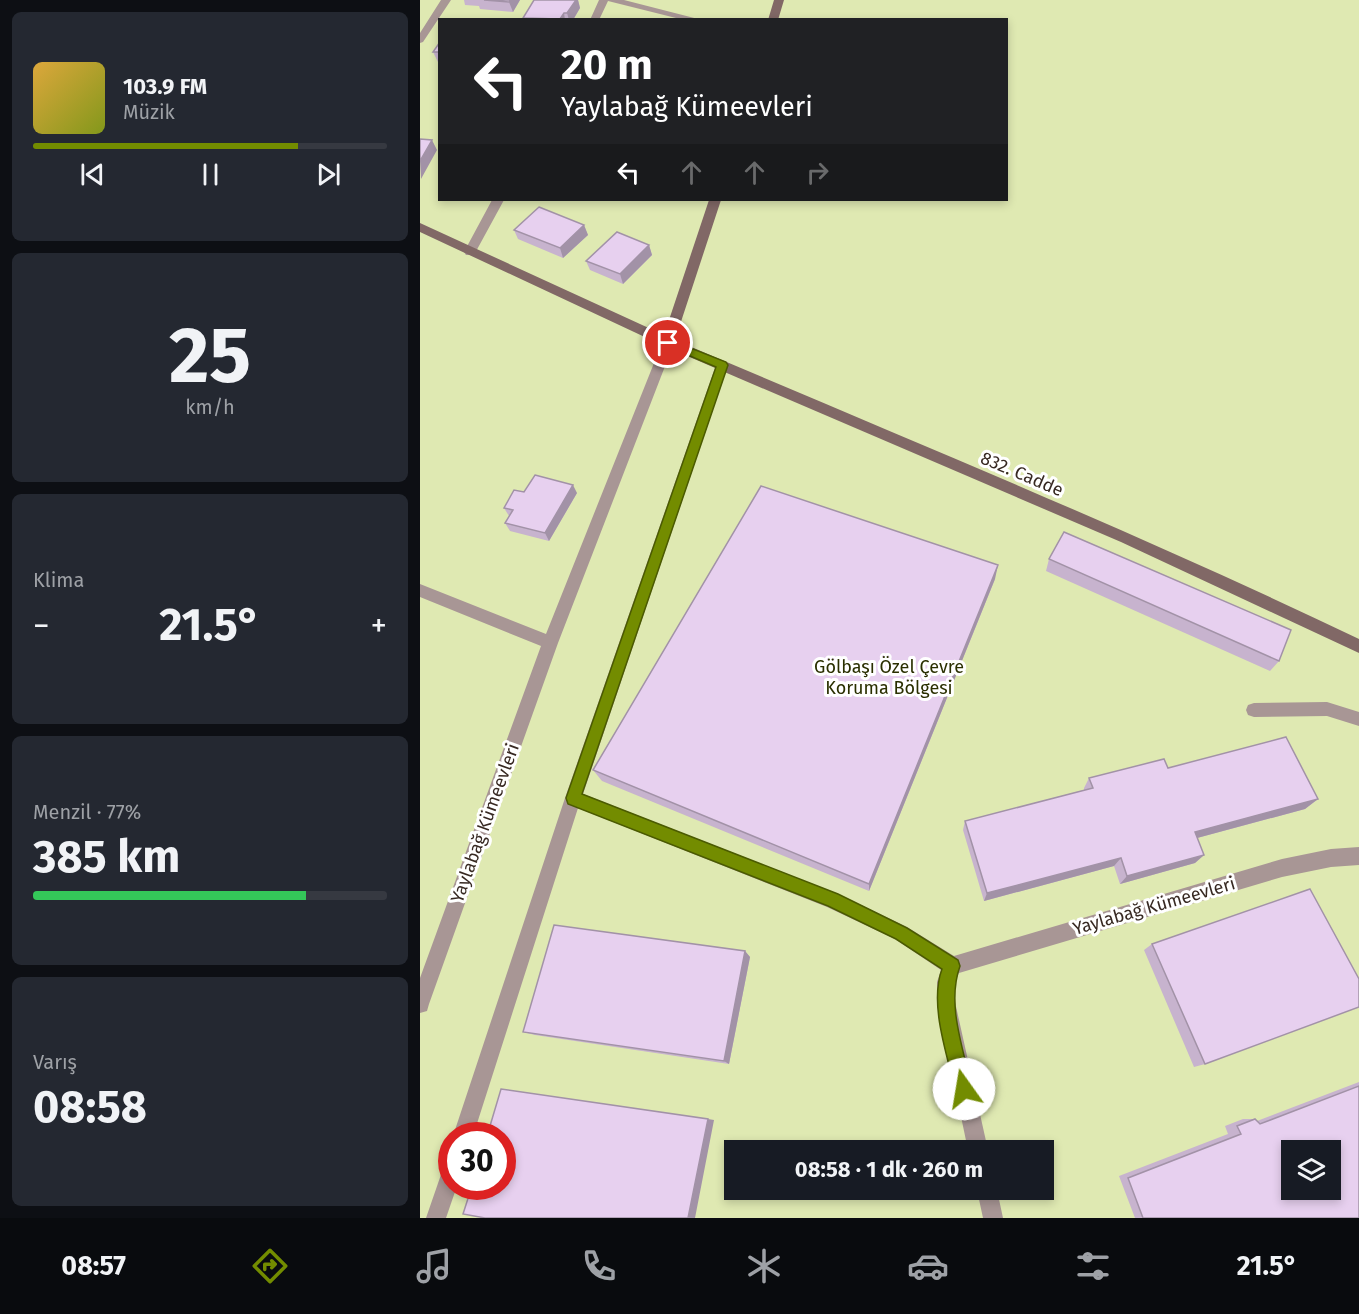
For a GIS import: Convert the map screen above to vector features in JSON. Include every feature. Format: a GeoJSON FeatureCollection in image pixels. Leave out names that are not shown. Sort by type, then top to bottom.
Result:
{"type":"FeatureCollection","features":[{"type":"Feature","properties":{"kind":"street"},"geometry":{"type":"LineString","coordinates":[[420,40],[446,0]]}},
{"type":"Feature","properties":{"kind":"street"},"geometry":{"type":"LineString","coordinates":[[595,18],[604,0]]}},
{"type":"Feature","properties":{"kind":"street"},"geometry":{"type":"LineString","coordinates":[[612,0],[689,18]]}},
{"type":"Feature","properties":{"kind":"street"},"geometry":{"type":"LineString","coordinates":[[774,18],[779,0]]}},
{"type":"Feature","properties":{"kind":"street"},"geometry":{"type":"LineString","coordinates":[[470,252],[497,201]]}},
{"type":"Feature","properties":{"kind":"street","name":"Yaylabağ Kümeevleri"},"geometry":{"type":"LineString","coordinates":[[420,1004],[550,643],[668,343],[715,201]]}},
{"type":"Feature","properties":{"kind":"street"},"geometry":{"type":"LineString","coordinates":[[420,227],[668,343]]}},
{"type":"Feature","properties":{"kind":"street","name":"832. Cadde"},"geometry":{"type":"LineString","coordinates":[[668,343],[1215,576],[1359,646]]}},
{"type":"Feature","properties":{"kind":"street"},"geometry":{"type":"LineString","coordinates":[[468,1122],[573,798],[722,365]]}},
{"type":"Feature","properties":{"kind":"street"},"geometry":{"type":"LineString","coordinates":[[420,590],[550,643]]}},
{"type":"Feature","properties":{"kind":"street"},"geometry":{"type":"LineString","coordinates":[[1254,710],[1327,709],[1359,719]]}},
{"type":"Feature","properties":{"kind":"street"},"geometry":{"type":"LineString","coordinates":[[573,798],[832,900],[901,933],[952,966],[946,982],[946,1002],[976,1140]]}},
{"type":"Feature","properties":{"kind":"street","name":"Yaylabağ Kümeevleri"},"geometry":{"type":"LineString","coordinates":[[952,966],[1282,868],[1331,858],[1359,856]]}},
{"type":"Feature","properties":{"kind":"street"},"geometry":{"type":"LineString","coordinates":[[436,1218],[442,1200]]}},
{"type":"Feature","properties":{"kind":"street"},"geometry":{"type":"LineString","coordinates":[[989,1200],[993,1218]]}},
{"type":"Feature","properties":{"kind":"green space","name":"Gölbaşı Özel Çevre Koruma Bölgesi"},"geometry":{"type":"Polygon","coordinates":[[[420,0],[1359,0],[1359,1218],[420,1218],[420,0]]]}},
{"type":"Feature","properties":{"kind":"building"},"geometry":{"type":"Polygon","coordinates":[[[484,0],[511,0],[509,2],[484,0]]]}},
{"type":"Feature","properties":{"kind":"building"},"geometry":{"type":"Polygon","coordinates":[[[534,0],[576,0],[561,18],[523,18],[534,0]]]}},
{"type":"Feature","properties":{"kind":"building"},"geometry":{"type":"Polygon","coordinates":[[[420,139],[432,140],[420,161],[420,139]]]}},
{"type":"Feature","properties":{"kind":"building"},"geometry":{"type":"Polygon","coordinates":[[[539,207],[584,225],[560,248],[514,230],[539,207]]]}},
{"type":"Feature","properties":{"kind":"building"},"geometry":{"type":"Polygon","coordinates":[[[617,232],[649,245],[620,274],[586,261],[617,232]]]}},
{"type":"Feature","properties":{"kind":"building"},"geometry":{"type":"Polygon","coordinates":[[[535,475],[573,485],[545,533],[505,523],[513,510],[504,508],[514,490],[524,492],[535,475]]]}},
{"type":"Feature","properties":{"kind":"building"},"geometry":{"type":"Polygon","coordinates":[[[761,486],[998,565],[869,884],[593,770],[761,486]]]}},
{"type":"Feature","properties":{"kind":"building"},"geometry":{"type":"Polygon","coordinates":[[[1064,532],[1291,630],[1279,661],[1049,559],[1064,532]]]}},
{"type":"Feature","properties":{"kind":"building"},"geometry":{"type":"Polygon","coordinates":[[[1286,737],[1318,799],[1195,832],[1204,855],[1127,876],[1121,858],[987,893],[965,821],[1093,788],[1089,778],[1164,759],[1168,768],[1286,737]]]}},
{"type":"Feature","properties":{"kind":"building"},"geometry":{"type":"Polygon","coordinates":[[[1310,889],[1359,979],[1359,1007],[1205,1064],[1152,944],[1310,889]]]}},
{"type":"Feature","properties":{"kind":"building"},"geometry":{"type":"Polygon","coordinates":[[[554,925],[745,951],[724,1061],[523,1032],[554,925]]]}},
{"type":"Feature","properties":{"kind":"building"},"geometry":{"type":"Polygon","coordinates":[[[1359,1086],[1359,1218],[1143,1218],[1128,1178],[1241,1134],[1237,1126],[1255,1119],[1260,1124],[1359,1086]]]}},
{"type":"Feature","properties":{"kind":"building"},"geometry":{"type":"Polygon","coordinates":[[[501,1089],[708,1119],[688,1218],[485,1218],[463,1214],[468,1200],[516,1200],[516,1122],[491,1122],[501,1089]]]}},
{"type":"Feature","properties":{"kind":"route"},"geometry":{"type":"LineString","coordinates":[[668,343],[722,365],[573,798],[832,900],[901,933],[952,966],[946,982],[946,1002],[964,1089]]}}]}
